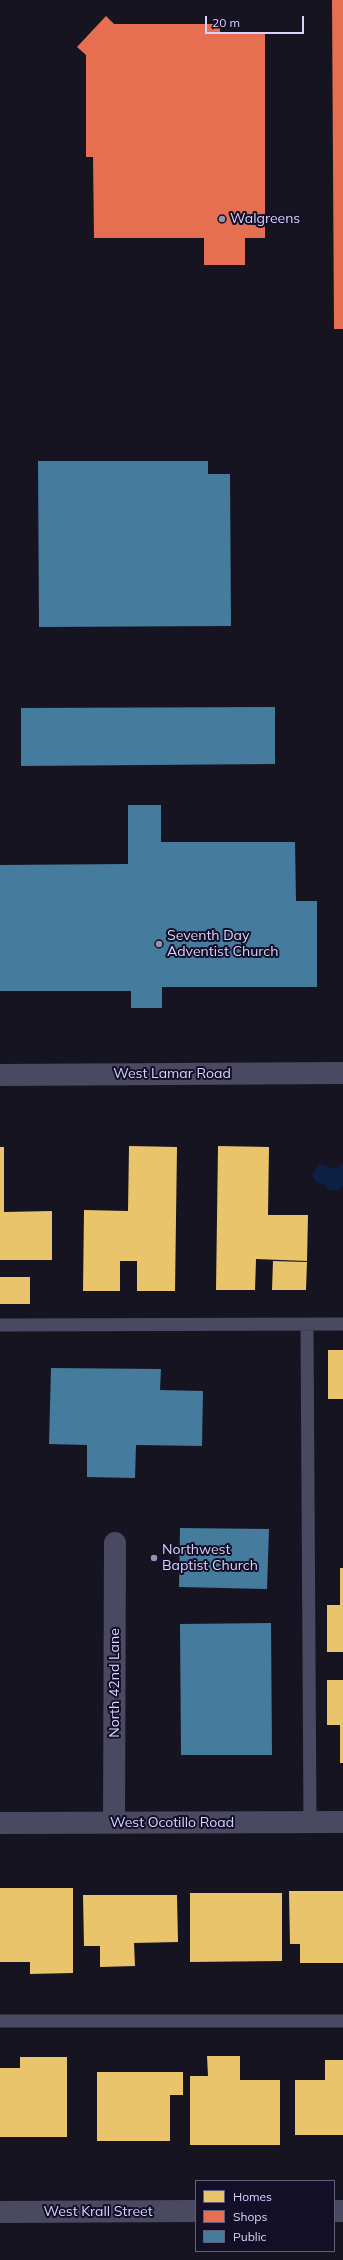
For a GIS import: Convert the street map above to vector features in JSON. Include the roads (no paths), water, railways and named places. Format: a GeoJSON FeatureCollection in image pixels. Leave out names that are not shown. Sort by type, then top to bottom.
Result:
{"type":"FeatureCollection","features":[{"type":"Feature","properties":{"kind":"street","name":"West Lamar Road"},"geometry":{"type":"LineString","coordinates":[[0,1075],[343,1073]]}},
{"type":"Feature","properties":{"kind":"street","name":"North 42nd Lane"},"geometry":{"type":"LineString","coordinates":[[114,1823],[115,1543]]}},
{"type":"Feature","properties":{"kind":"street","name":"West Ocotillo Road"},"geometry":{"type":"LineString","coordinates":[[0,1823],[343,1822]]}},
{"type":"Feature","properties":{"kind":"street","name":"West Krall Street"},"geometry":{"type":"LineString","coordinates":[[0,2212],[195,2211]]}},
{"type":"Feature","properties":{"kind":"lane"},"geometry":{"type":"LineString","coordinates":[[307,1324],[310,1822]]}},
{"type":"Feature","properties":{"kind":"lane"},"geometry":{"type":"LineString","coordinates":[[0,1325],[343,1324]]}},
{"type":"Feature","properties":{"kind":"lane"},"geometry":{"type":"LineString","coordinates":[[0,2021],[343,2021]]}},
{"type":"Feature","properties":{"kind":"water"},"geometry":{"type":"Polygon","coordinates":[[[343,1163],[343,1185],[336,1191],[328,1190],[326,1186],[315,1181],[312,1175],[319,1164],[332,1168],[339,1167],[343,1163]]]}},
{"type":"Feature","properties":{"kind":"place","name":"Walgreens"},"geometry":{"type":"Point","coordinates":[222,219]}},
{"type":"Feature","properties":{"kind":"place","name":"Seventh Day Adventist Church"},"geometry":{"type":"Point","coordinates":[159,944]}},
{"type":"Feature","properties":{"kind":"place","name":"Northwest Baptist Church"},"geometry":{"type":"Point","coordinates":[154,1558]}}]}
